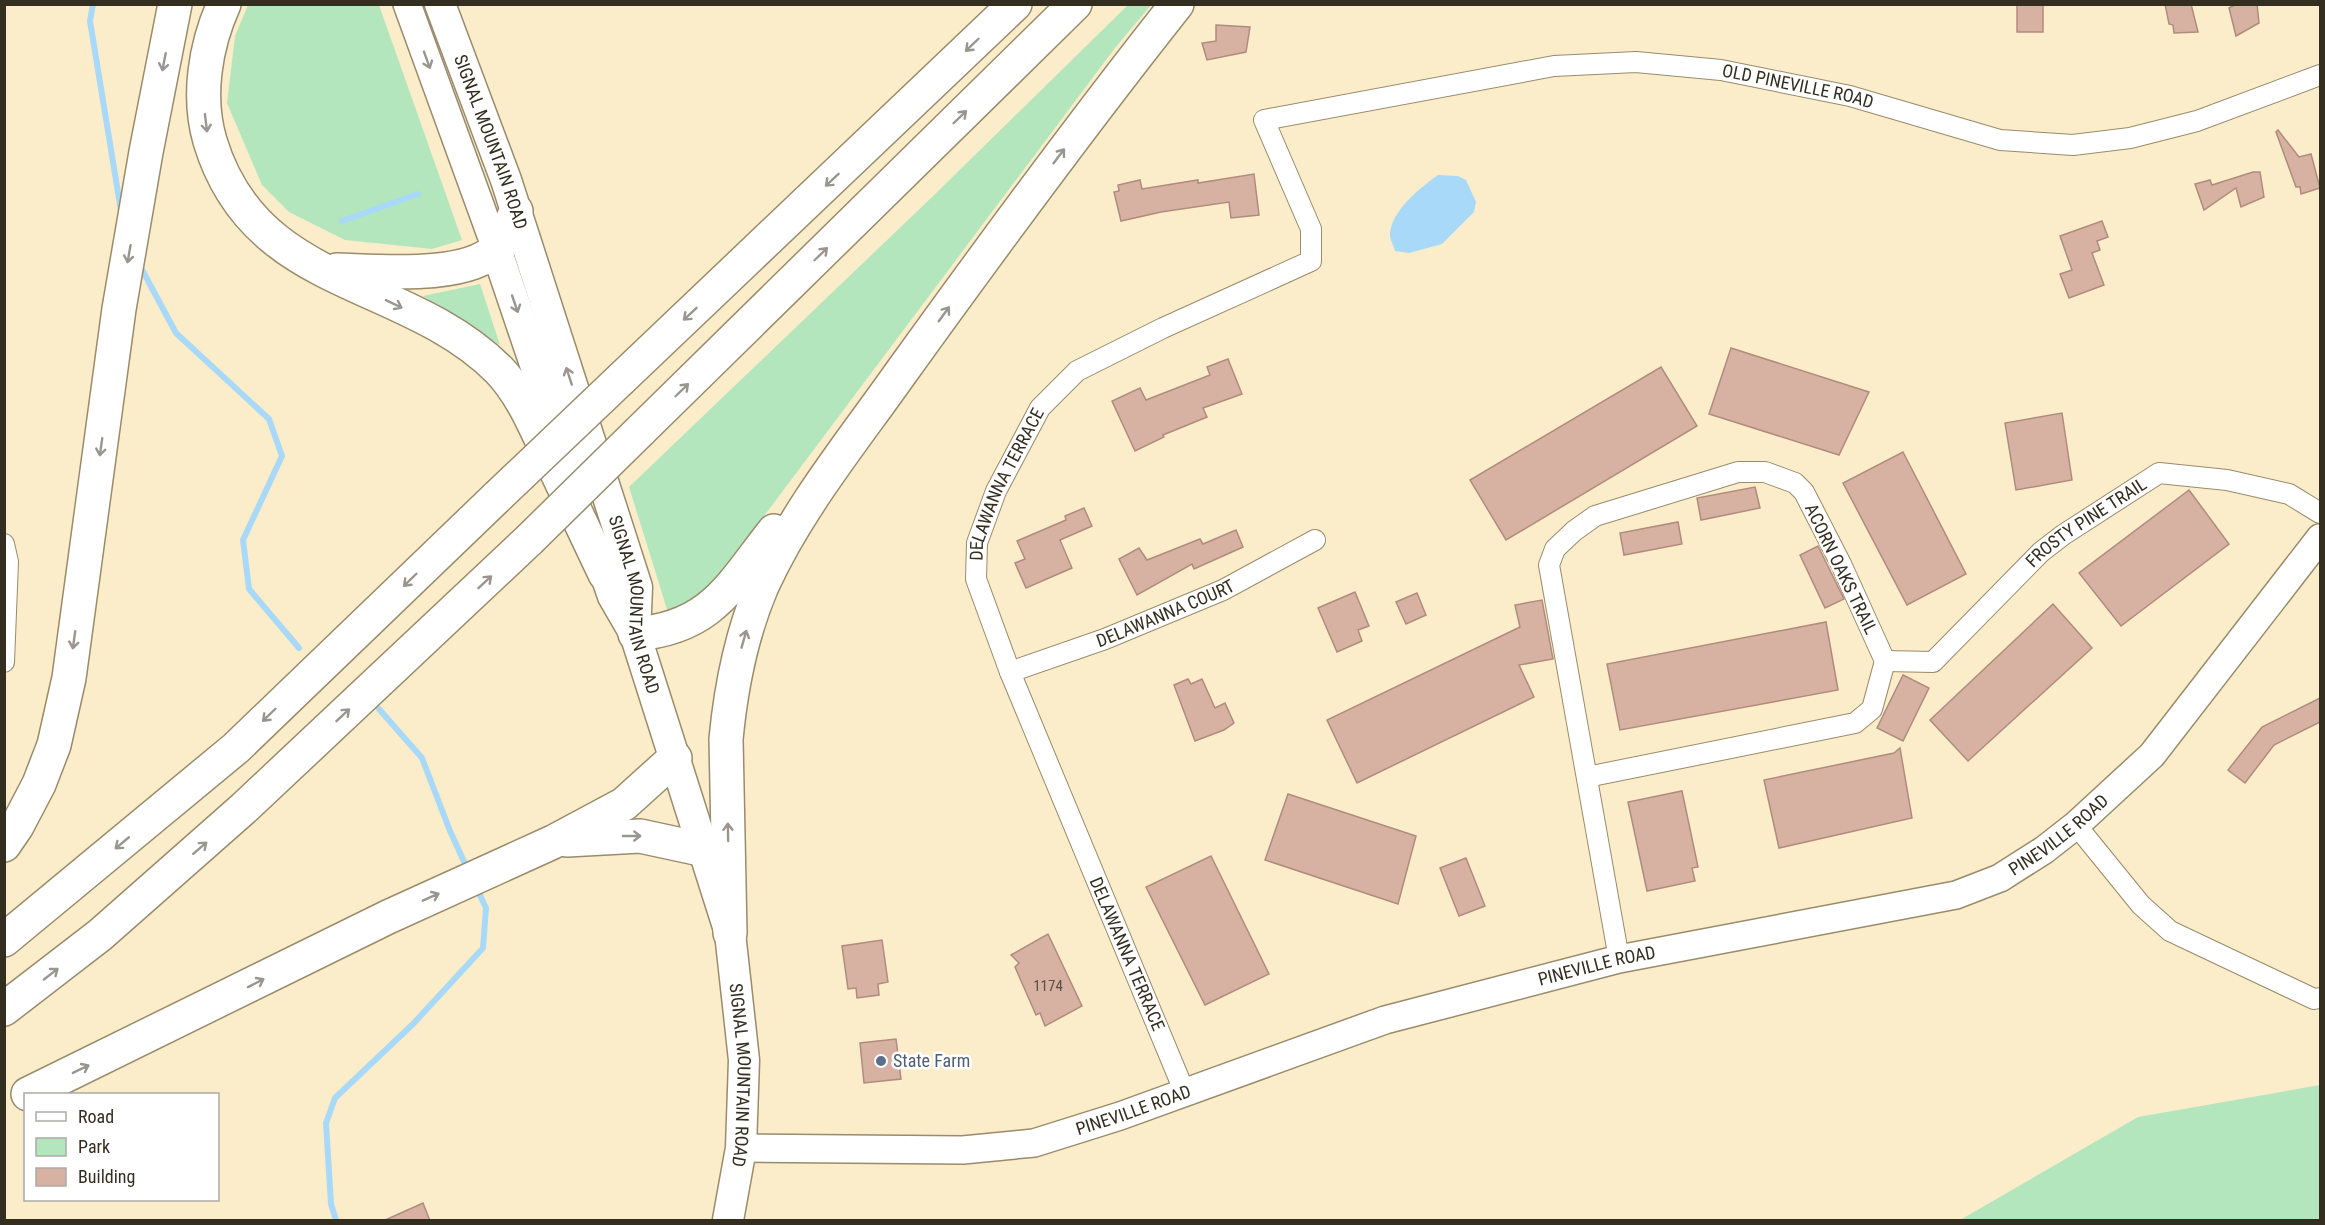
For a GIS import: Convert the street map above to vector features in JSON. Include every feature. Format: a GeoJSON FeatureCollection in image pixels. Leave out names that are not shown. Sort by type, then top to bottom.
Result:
{"type":"FeatureCollection","features":[{"type":"Feature","properties":{"kind":"highway"},"geometry":{"type":"LineString","coordinates":[[4,845],[17,826],[39,784],[54,745],[69,678],[119,309],[175,4]]}},
{"type":"Feature","properties":{"kind":"highway"},"geometry":{"type":"LineString","coordinates":[[224,4],[208,48],[204,86],[206,127],[216,162],[233,194],[253,220],[272,238],[296,255],[446,330],[473,346],[501,372],[526,407],[605,574]]}},
{"type":"Feature","properties":{"kind":"highway"},"geometry":{"type":"LineString","coordinates":[[4,940],[229,754],[1015,4]]}},
{"type":"Feature","properties":{"kind":"highway"},"geometry":{"type":"LineString","coordinates":[[4,1010],[100,935],[244,808],[529,540],[1075,4]]}},
{"type":"Feature","properties":{"kind":"highway"},"geometry":{"type":"LineString","coordinates":[[730,933],[726,740],[733,684],[749,622],[762,588],[795,523],[921,345],[1060,154],[1177,4]]}},
{"type":"Feature","properties":{"kind":"highway"},"geometry":{"type":"LineString","coordinates":[[323,269],[402,272],[452,268],[476,260],[496,249],[505,237],[516,211]]}},
{"type":"Feature","properties":{"kind":"highway"},"geometry":{"type":"LineString","coordinates":[[635,634],[650,633],[680,625],[722,598],[921,345]]}},
{"type":"Feature","properties":{"kind":"highway"},"geometry":{"type":"LineString","coordinates":[[31,1093],[388,916],[553,842],[624,804],[675,758]]}},
{"type":"Feature","properties":{"kind":"highway"},"geometry":{"type":"LineString","coordinates":[[553,842],[640,836],[705,850]]}},
{"type":"Feature","properties":{"kind":"highway"},"geometry":{"type":"LineString","coordinates":[[4,1106],[24,1096]]}},
{"type":"Feature","properties":{"kind":"main road","name":"SIGNAL MOUNTAIN ROAD"},"geometry":{"type":"LineString","coordinates":[[407,4],[496,249],[605,574],[613,596],[635,634],[730,933],[744,1060],[741,1148],[728,1221]]}},
{"type":"Feature","properties":{"kind":"main road","name":"SIGNAL MOUNTAIN ROAD"},"geometry":{"type":"LineString","coordinates":[[440,4],[516,211],[637,587],[635,634]]}},
{"type":"Feature","properties":{"kind":"main road","name":"PINEVILLE ROAD"},"geometry":{"type":"LineString","coordinates":[[741,1148],[963,1150],[1034,1143],[1120,1116],[1385,1020],[1619,959],[1956,895],[2000,878],[2044,850],[2076,825],[2151,755],[2320,538]]}},
{"type":"Feature","properties":{"kind":"street","name":"OLD PINEVILLE ROAD"},"geometry":{"type":"LineString","coordinates":[[1264,120],[1554,66],[1636,62],[1721,70],[1851,96],[2000,140],[2073,145],[2130,138],[2197,121],[2320,75]]}},
{"type":"Feature","properties":{"kind":"street","name":"DELAWANNA TERRACE"},"geometry":{"type":"LineString","coordinates":[[1185,1093],[1010,672],[976,579],[978,543],[996,491],[1040,408],[1077,371],[1163,328],[1311,261],[1311,229],[1264,120]]}},
{"type":"Feature","properties":{"kind":"street","name":"ACORN OAKS TRAIL"},"geometry":{"type":"LineString","coordinates":[[1619,959],[1549,565],[1554,549],[1595,516],[1738,472],[1764,472],[1795,483],[1804,492],[1825,530],[1885,661]]}},
{"type":"Feature","properties":{"kind":"street","name":"FROSTY PINE TRAIL"},"geometry":{"type":"LineString","coordinates":[[1885,661],[1933,663],[2041,552],[2063,535],[2159,473],[2227,480],[2289,494],[2320,513]]}},
{"type":"Feature","properties":{"kind":"street","name":"DELAWANNA COURT"},"geometry":{"type":"LineString","coordinates":[[1010,672],[1105,639],[1222,590],[1315,540]]}},
{"type":"Feature","properties":{"kind":"street"},"geometry":{"type":"LineString","coordinates":[[4,544],[8,562],[4,662]]}},
{"type":"Feature","properties":{"kind":"street"},"geometry":{"type":"LineString","coordinates":[[1587,777],[1855,723],[1872,709],[1885,661]]}},
{"type":"Feature","properties":{"kind":"street"},"geometry":{"type":"LineString","coordinates":[[2076,825],[2141,905],[2170,931],[2314,999],[2320,998]]}},
{"type":"Feature","properties":{"kind":"green space"},"geometry":{"type":"Polygon","coordinates":[[[248,5],[379,5],[462,240],[432,249],[345,240],[289,212],[262,185],[227,103],[235,36],[248,5]]]}},
{"type":"Feature","properties":{"kind":"green space"},"geometry":{"type":"Polygon","coordinates":[[[1128,5],[1151,5],[1115,48],[704,596],[670,619],[629,487],[931,198],[1128,5]]]}},
{"type":"Feature","properties":{"kind":"green space"},"geometry":{"type":"Polygon","coordinates":[[[480,284],[500,345],[423,296],[480,284]]]}},
{"type":"Feature","properties":{"kind":"green space"},"geometry":{"type":"Polygon","coordinates":[[[2320,1085],[2320,1220],[1960,1220],[2138,1117],[2320,1085]]]}},
{"type":"Feature","properties":{"kind":"water"},"geometry":{"type":"Polygon","coordinates":[[[1438,175],[1458,176],[1466,180],[1476,202],[1474,212],[1442,244],[1409,253],[1395,251],[1390,237],[1391,228],[1400,210],[1438,175]]]}},
{"type":"Feature","properties":{"kind":"building"},"geometry":{"type":"Polygon","coordinates":[[[2017,4],[2043,4],[2043,32],[2017,32],[2017,4]]]}},
{"type":"Feature","properties":{"kind":"building"},"geometry":{"type":"Polygon","coordinates":[[[2165,4],[2191,4],[2198,32],[2174,33],[2173,25],[2169,24],[2165,4]]]}},
{"type":"Feature","properties":{"kind":"building"},"geometry":{"type":"Polygon","coordinates":[[[2237,4],[2257,4],[2259,23],[2236,36],[2229,8],[2237,4]]]}},
{"type":"Feature","properties":{"kind":"building"},"geometry":{"type":"Polygon","coordinates":[[[1216,25],[1250,27],[1246,52],[1207,60],[1202,43],[1216,41],[1216,25]]]}},
{"type":"Feature","properties":{"kind":"building"},"geometry":{"type":"Polygon","coordinates":[[[2278,130],[2299,157],[2311,154],[2320,188],[2301,194],[2300,187],[2296,187],[2276,132],[2278,130]]]}},
{"type":"Feature","properties":{"kind":"building"},"geometry":{"type":"Polygon","coordinates":[[[2253,172],[2260,172],[2264,197],[2241,207],[2236,188],[2204,210],[2195,184],[2210,180],[2212,185],[2253,172]]]}},
{"type":"Feature","properties":{"kind":"building"},"geometry":{"type":"Polygon","coordinates":[[[1254,174],[1259,215],[1231,218],[1229,202],[1161,212],[1121,221],[1114,192],[1119,191],[1118,185],[1140,180],[1142,189],[1254,174]]]}},
{"type":"Feature","properties":{"kind":"building"},"geometry":{"type":"Polygon","coordinates":[[[2102,221],[2108,237],[2097,241],[2100,250],[2092,253],[2104,285],[2069,298],[2060,274],[2072,270],[2060,236],[2102,221]]]}},
{"type":"Feature","properties":{"kind":"building"},"geometry":{"type":"Polygon","coordinates":[[[1731,348],[1869,392],[1839,455],[1709,414],[1731,348]]]}},
{"type":"Feature","properties":{"kind":"building"},"geometry":{"type":"Polygon","coordinates":[[[1228,359],[1242,394],[1203,408],[1207,417],[1163,435],[1164,437],[1135,451],[1112,401],[1140,388],[1146,400],[1210,375],[1207,367],[1228,359]]]}},
{"type":"Feature","properties":{"kind":"building"},"geometry":{"type":"Polygon","coordinates":[[[1661,367],[1697,426],[1506,540],[1470,480],[1661,367]]]}},
{"type":"Feature","properties":{"kind":"building"},"geometry":{"type":"Polygon","coordinates":[[[2062,413],[2072,480],[2016,490],[2005,423],[2062,413]]]}},
{"type":"Feature","properties":{"kind":"building"},"geometry":{"type":"Polygon","coordinates":[[[1903,452],[1966,574],[1907,605],[1843,483],[1903,452]]]}},
{"type":"Feature","properties":{"kind":"building"},"geometry":{"type":"Polygon","coordinates":[[[1755,487],[1760,508],[1701,520],[1697,498],[1755,487]]]}},
{"type":"Feature","properties":{"kind":"building"},"geometry":{"type":"Polygon","coordinates":[[[2189,490],[2229,544],[2121,626],[2079,573],[2189,490]]]}},
{"type":"Feature","properties":{"kind":"building"},"geometry":{"type":"Polygon","coordinates":[[[1084,508],[1092,526],[1060,540],[1072,568],[1026,588],[1015,563],[1025,559],[1017,541],[1066,520],[1065,516],[1084,508]]]}},
{"type":"Feature","properties":{"kind":"building"},"geometry":{"type":"Polygon","coordinates":[[[1678,522],[1682,544],[1624,555],[1620,533],[1678,522]]]}},
{"type":"Feature","properties":{"kind":"building"},"geometry":{"type":"Polygon","coordinates":[[[1236,530],[1243,547],[1194,569],[1192,564],[1137,595],[1119,559],[1139,548],[1147,560],[1200,539],[1203,544],[1236,530]]]}},
{"type":"Feature","properties":{"kind":"building"},"geometry":{"type":"Polygon","coordinates":[[[1818,546],[1844,599],[1825,608],[1800,555],[1818,546]]]}},
{"type":"Feature","properties":{"kind":"building"},"geometry":{"type":"Polygon","coordinates":[[[1355,592],[1369,626],[1358,630],[1362,641],[1337,652],[1318,608],[1355,592]]]}},
{"type":"Feature","properties":{"kind":"building"},"geometry":{"type":"Polygon","coordinates":[[[1417,593],[1426,615],[1406,624],[1396,602],[1417,593]]]}},
{"type":"Feature","properties":{"kind":"building"},"geometry":{"type":"Polygon","coordinates":[[[1542,600],[1553,659],[1519,665],[1534,697],[1357,783],[1327,720],[1520,627],[1515,605],[1542,600]]]}},
{"type":"Feature","properties":{"kind":"building"},"geometry":{"type":"Polygon","coordinates":[[[2053,604],[2092,648],[1968,761],[1930,720],[2053,604]]]}},
{"type":"Feature","properties":{"kind":"building"},"geometry":{"type":"Polygon","coordinates":[[[1826,622],[1838,690],[1620,730],[1607,664],[1826,622]]]}},
{"type":"Feature","properties":{"kind":"building"},"geometry":{"type":"Polygon","coordinates":[[[1903,675],[1929,688],[1903,741],[1877,728],[1903,675]]]}},
{"type":"Feature","properties":{"kind":"building"},"geometry":{"type":"Polygon","coordinates":[[[1188,679],[1191,684],[1202,679],[1215,708],[1225,703],[1234,723],[1224,730],[1195,741],[1174,685],[1188,679]]]}},
{"type":"Feature","properties":{"kind":"building"},"geometry":{"type":"Polygon","coordinates":[[[2320,698],[2320,722],[2274,745],[2245,783],[2228,770],[2262,727],[2320,698]]]}},
{"type":"Feature","properties":{"kind":"building"},"geometry":{"type":"Polygon","coordinates":[[[1900,748],[1912,818],[1779,848],[1764,780],[1894,753],[1900,748]]]}},
{"type":"Feature","properties":{"kind":"building"},"geometry":{"type":"Polygon","coordinates":[[[1682,791],[1698,867],[1692,868],[1695,881],[1647,891],[1628,802],[1682,791]]]}},
{"type":"Feature","properties":{"kind":"building"},"geometry":{"type":"Polygon","coordinates":[[[1288,794],[1416,836],[1398,904],[1265,860],[1288,794]]]}},
{"type":"Feature","properties":{"kind":"building"},"geometry":{"type":"Polygon","coordinates":[[[1211,856],[1269,974],[1205,1005],[1146,887],[1211,856]]]}},
{"type":"Feature","properties":{"kind":"building"},"geometry":{"type":"Polygon","coordinates":[[[1466,858],[1485,906],[1459,916],[1440,868],[1466,858]]]}},
{"type":"Feature","properties":{"kind":"building"},"geometry":{"type":"Polygon","coordinates":[[[1048,934],[1082,1006],[1045,1026],[1040,1013],[1036,1015],[1015,967],[1019,963],[1011,955],[1048,934]]]}},
{"type":"Feature","properties":{"kind":"building"},"geometry":{"type":"Polygon","coordinates":[[[882,940],[888,982],[878,984],[879,995],[857,998],[856,988],[848,989],[842,946],[882,940]]]}},
{"type":"Feature","properties":{"kind":"building","name":"State Farm"},"geometry":{"type":"Polygon","coordinates":[[[896,1039],[901,1079],[864,1083],[860,1043],[896,1039]]]}},
{"type":"Feature","properties":{"kind":"building"},"geometry":{"type":"Polygon","coordinates":[[[423,1203],[430,1221],[383,1221],[423,1203]]]}},
{"type":"Feature","properties":{"kind":"waterway"},"geometry":{"type":"LineString","coordinates":[[93,4],[90,21],[121,211]]}},
{"type":"Feature","properties":{"kind":"waterway"},"geometry":{"type":"LineString","coordinates":[[342,221],[418,194]]}},
{"type":"Feature","properties":{"kind":"waterway"},"geometry":{"type":"LineString","coordinates":[[139,264],[176,333],[269,419],[282,456],[243,540],[249,589],[299,648]]}},
{"type":"Feature","properties":{"kind":"waterway"},"geometry":{"type":"LineString","coordinates":[[379,709],[422,758],[466,866]]}},
{"type":"Feature","properties":{"kind":"waterway"},"geometry":{"type":"LineString","coordinates":[[336,1220],[331,1204],[326,1123],[335,1098],[413,1024],[483,948],[486,908],[478,891]]}},
{"type":"Feature","properties":{"kind":"place","name":"State Farm"},"geometry":{"type":"Point","coordinates":[881,1061]}}]}
